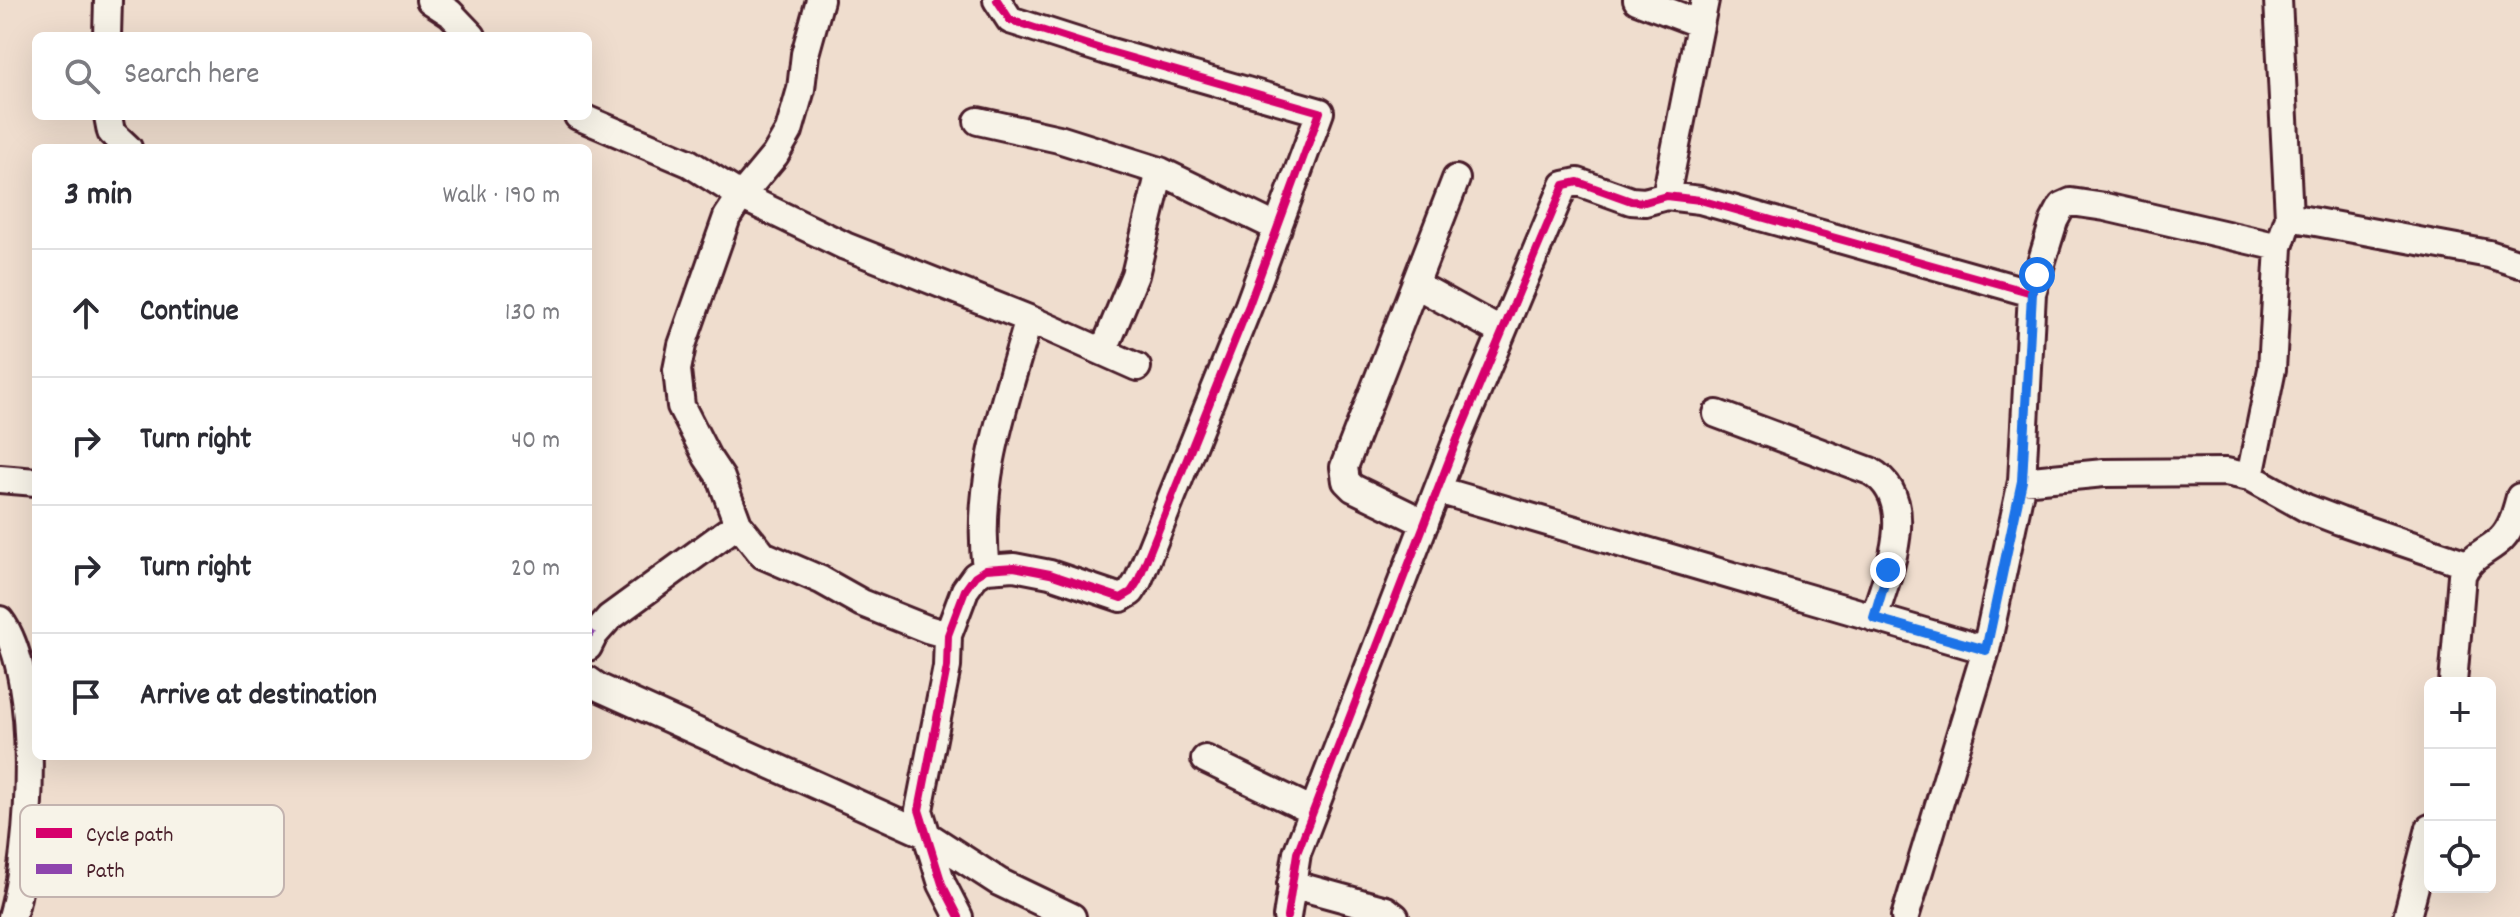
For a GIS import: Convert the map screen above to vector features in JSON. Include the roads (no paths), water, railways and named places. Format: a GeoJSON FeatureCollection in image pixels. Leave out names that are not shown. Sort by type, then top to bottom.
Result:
{"type":"FeatureCollection","features":[{"type":"Feature","properties":{"kind":"street"},"geometry":{"type":"LineString","coordinates":[[107,32],[108,0]]}},
{"type":"Feature","properties":{"kind":"street"},"geometry":{"type":"LineString","coordinates":[[430,0],[450,13],[468,32]]}},
{"type":"Feature","properties":{"kind":"street"},"geometry":{"type":"LineString","coordinates":[[820,0],[789,131],[775,155],[727,217],[693,310],[677,370],[681,406],[721,478],[738,524],[763,555],[821,580],[862,603],[948,635]]}},
{"type":"Feature","properties":{"kind":"street"},"geometry":{"type":"LineString","coordinates":[[959,917],[942,884],[919,810],[947,667],[948,635],[965,590],[975,576],[986,569],[1014,567],[1050,574],[1121,598],[1131,592],[1172,497],[1278,228],[1320,112],[1010,20],[997,0]]}},
{"type":"Feature","properties":{"kind":"street"},"geometry":{"type":"LineString","coordinates":[[1637,0],[1701,12],[1666,196]]}},
{"type":"Feature","properties":{"kind":"street"},"geometry":{"type":"LineString","coordinates":[[2250,477],[2272,369],[2279,247],[2289,217],[2278,0]]}},
{"type":"Feature","properties":{"kind":"street"},"geometry":{"type":"LineString","coordinates":[[109,120],[111,132],[124,144]]}},
{"type":"Feature","properties":{"kind":"street"},"geometry":{"type":"LineString","coordinates":[[587,120],[689,163],[741,196],[845,246],[1029,319],[1137,367]]}},
{"type":"Feature","properties":{"kind":"street"},"geometry":{"type":"LineString","coordinates":[[978,121],[1059,139],[1160,171],[1278,228]]}},
{"type":"Feature","properties":{"kind":"street"},"geometry":{"type":"LineString","coordinates":[[1103,352],[1135,275],[1160,171]]}},
{"type":"Feature","properties":{"kind":"street"},"geometry":{"type":"LineString","coordinates":[[1425,523],[1353,488],[1344,475],[1344,467],[1456,179]]}},
{"type":"Feature","properties":{"kind":"street"},"geometry":{"type":"LineString","coordinates":[[1287,917],[1297,853],[1438,490],[1564,185],[1578,182],[1631,201],[1645,202],[1666,196],[1700,200],[2032,293]]}},
{"type":"Feature","properties":{"kind":"street"},"geometry":{"type":"LineString","coordinates":[[1905,917],[1986,650],[2022,481],[2032,293],[2054,221],[2062,206],[2071,202],[2105,207],[2279,247]]}},
{"type":"Feature","properties":{"kind":"street"},"geometry":{"type":"LineString","coordinates":[[2289,217],[2489,254],[2520,264]]}},
{"type":"Feature","properties":{"kind":"street"},"geometry":{"type":"LineString","coordinates":[[1415,284],[1502,332]]}},
{"type":"Feature","properties":{"kind":"street"},"geometry":{"type":"LineString","coordinates":[[986,569],[982,538],[985,486],[996,433],[1029,319]]}},
{"type":"Feature","properties":{"kind":"street"},"geometry":{"type":"LineString","coordinates":[[1717,414],[1870,471],[1882,477],[1891,488],[1897,511],[1895,540],[1874,618]]}},
{"type":"Feature","properties":{"kind":"street"},"geometry":{"type":"LineString","coordinates":[[2022,481],[2104,473],[2226,472],[2250,477],[2306,508],[2467,564]]}},
{"type":"Feature","properties":{"kind":"street"},"geometry":{"type":"LineString","coordinates":[[0,479],[32,482]]}},
{"type":"Feature","properties":{"kind":"street"},"geometry":{"type":"LineString","coordinates":[[1438,490],[1986,650]]}},
{"type":"Feature","properties":{"kind":"street"},"geometry":{"type":"LineString","coordinates":[[2454,677],[2462,575],[2467,564],[2499,541],[2508,530],[2520,497]]}},
{"type":"Feature","properties":{"kind":"street"},"geometry":{"type":"LineString","coordinates":[[592,639],[609,618],[738,524]]}},
{"type":"Feature","properties":{"kind":"street"},"geometry":{"type":"LineString","coordinates":[[0,620],[9,632],[19,658],[25,701],[30,805]]}},
{"type":"Feature","properties":{"kind":"street"},"geometry":{"type":"LineString","coordinates":[[592,683],[925,834],[999,882],[1072,917]]}},
{"type":"Feature","properties":{"kind":"street"},"geometry":{"type":"LineString","coordinates":[[1205,759],[1313,811]]}},
{"type":"Feature","properties":{"kind":"street"},"geometry":{"type":"LineString","coordinates":[[2407,917],[2424,851]]}},
{"type":"Feature","properties":{"kind":"street"},"geometry":{"type":"LineString","coordinates":[[1291,884],[1386,910],[1395,917]]}},
{"type":"Feature","properties":{"kind":"street"},"geometry":{"type":"LineString","coordinates":[[12,917],[20,891]]}}]}
